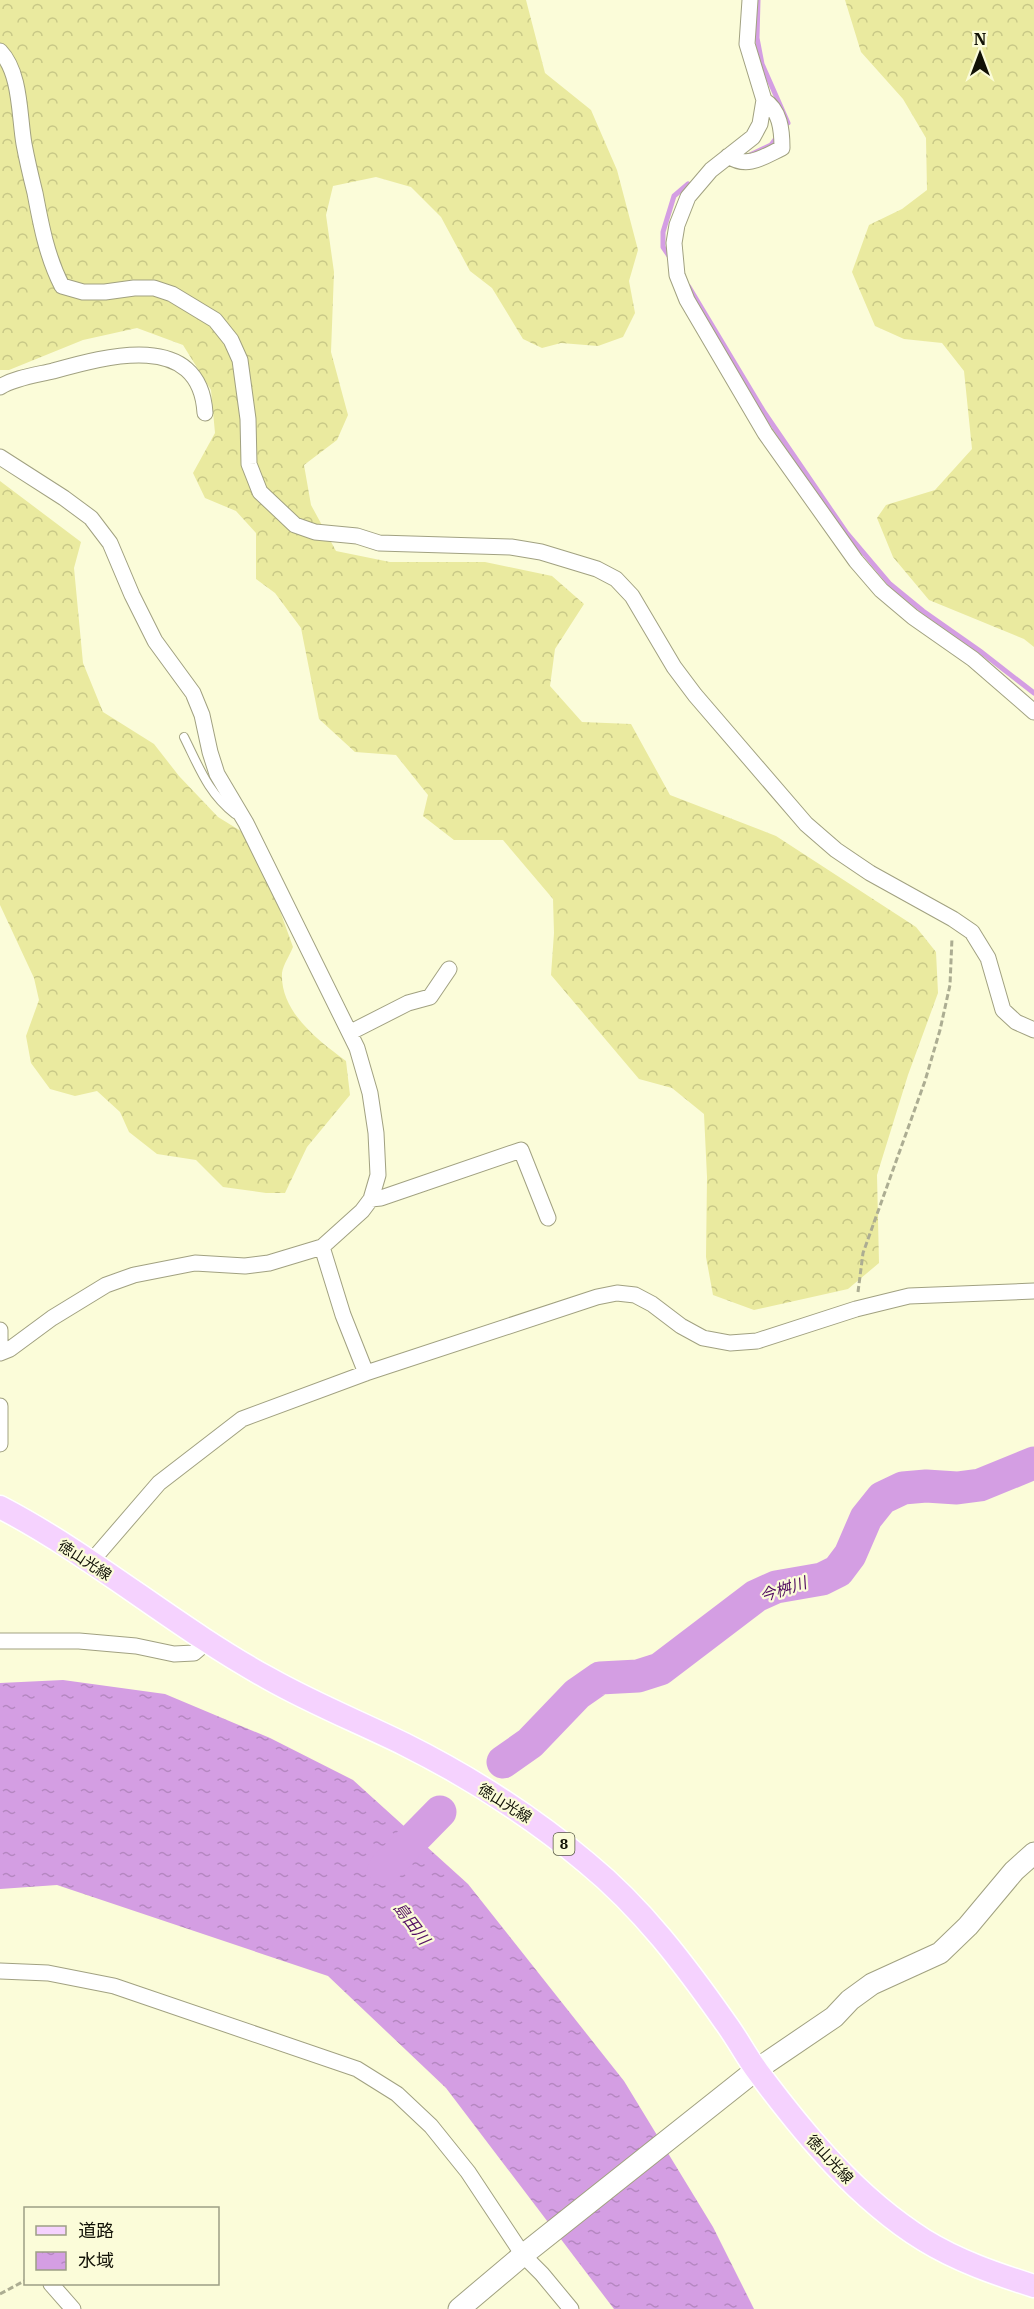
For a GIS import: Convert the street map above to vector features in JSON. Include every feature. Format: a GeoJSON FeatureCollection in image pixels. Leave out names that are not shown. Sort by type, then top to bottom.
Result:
{"type":"FeatureCollection","features":[{"type":"Feature","properties":{"kind":"main road","name":"徳山光線"},"geometry":{"type":"LineString","coordinates":[[0,1507],[268,1678],[407,1746],[534,1820],[590,1865],[631,1904],[673,1951],[727,2025],[748,2076],[830,2162],[876,2205],[926,2241],[990,2272],[1034,2286]]}},
{"type":"Feature","properties":{"kind":"street"},"geometry":{"type":"LineString","coordinates":[[750,0],[747,44],[764,100],[760,124],[753,138],[711,170],[688,197],[677,225],[674,243],[677,275],[687,300],[765,433],[856,561],[881,590],[913,617],[973,659],[1034,712]]}},
{"type":"Feature","properties":{"kind":"street"},"geometry":{"type":"LineString","coordinates":[[0,51],[7,58],[21,107],[24,142],[42,228],[52,267],[62,286],[83,292],[154,288],[172,294],[214,320],[231,340],[240,360],[248,419],[249,464],[260,492],[295,525],[315,532],[357,536],[379,543],[511,547],[541,552],[597,569],[616,579],[632,596],[668,657],[694,695],[806,824],[836,850],[870,873],[972,932],[988,958],[1004,1010],[1016,1022],[1034,1030]]}},
{"type":"Feature","properties":{"kind":"street"},"geometry":{"type":"LineString","coordinates":[[728,156],[737,162],[755,161],[782,148],[782,132],[773,106],[764,100]]}},
{"type":"Feature","properties":{"kind":"street"},"geometry":{"type":"LineString","coordinates":[[0,387],[95,359],[128,355],[164,357],[180,364],[194,377],[204,398],[205,413]]}},
{"type":"Feature","properties":{"kind":"street"},"geometry":{"type":"LineString","coordinates":[[0,457],[91,518],[110,543],[155,641],[194,693],[217,774],[246,823],[308,951],[351,1032],[370,1093],[376,1133],[378,1175],[370,1198],[362,1211],[321,1247],[269,1263],[245,1266],[195,1263],[134,1275],[106,1285],[52,1318],[10,1349],[0,1353]]}},
{"type":"Feature","properties":{"kind":"street"},"geometry":{"type":"LineString","coordinates":[[351,1032],[408,1003],[430,997],[449,969]]}},
{"type":"Feature","properties":{"kind":"street"},"geometry":{"type":"LineString","coordinates":[[370,1198],[381,1198],[521,1150],[548,1218]]}},
{"type":"Feature","properties":{"kind":"street"},"geometry":{"type":"LineString","coordinates":[[321,1247],[343,1315],[366,1373]]}},
{"type":"Feature","properties":{"kind":"street"},"geometry":{"type":"LineString","coordinates":[[90,1563],[159,1483],[242,1419],[366,1373],[597,1296],[616,1293],[634,1295],[652,1304],[681,1326],[703,1338],[730,1343],[757,1341],[856,1308],[909,1296],[1034,1291]]}},
{"type":"Feature","properties":{"kind":"street"},"geometry":{"type":"LineString","coordinates":[[0,1330],[0,1344]]}},
{"type":"Feature","properties":{"kind":"street"},"geometry":{"type":"LineString","coordinates":[[0,1406],[0,1444]]}},
{"type":"Feature","properties":{"kind":"street"},"geometry":{"type":"LineString","coordinates":[[0,1641],[79,1641],[136,1646],[174,1654],[194,1653],[208,1641]]}},
{"type":"Feature","properties":{"kind":"street"},"geometry":{"type":"LineString","coordinates":[[459,2309],[748,2076],[834,2017],[850,2000],[872,1984],[940,1953],[968,1926],[1014,1871],[1034,1854]]}},
{"type":"Feature","properties":{"kind":"street"},"geometry":{"type":"LineString","coordinates":[[0,1971],[48,1973],[114,1986],[357,2069],[397,2094],[431,2126],[531,2249],[542,2274],[571,2309]]}},
{"type":"Feature","properties":{"kind":"street"},"geometry":{"type":"LineString","coordinates":[[53,2285],[73,2309]]}},
{"type":"Feature","properties":{"kind":"lane"},"geometry":{"type":"LineString","coordinates":[[184,736],[207,782],[220,802],[246,823]]}},
{"type":"Feature","properties":{"kind":"path"},"geometry":{"type":"LineString","coordinates":[[856,1308],[863,1253],[925,1081],[940,1030],[950,985],[953,919]]}},
{"type":"Feature","properties":{"kind":"path"},"geometry":{"type":"LineString","coordinates":[[0,2294],[24,2281]]}},
{"type":"Feature","properties":{"kind":"green space"},"geometry":{"type":"Polygon","coordinates":[[[0,0],[526,0],[545,73],[591,110],[617,170],[638,250],[629,281],[635,313],[623,337],[598,346],[561,343],[542,348],[523,339],[492,288],[470,271],[441,217],[411,187],[376,177],[333,186],[326,215],[334,272],[331,352],[348,415],[337,440],[304,465],[311,505],[336,551],[390,562],[485,562],[552,576],[584,604],[555,649],[550,686],[582,722],[631,724],[670,795],[776,836],[916,927],[936,952],[938,993],[908,1075],[877,1175],[879,1263],[848,1289],[754,1310],[713,1295],[706,1257],[707,1177],[704,1114],[672,1088],[639,1079],[551,975],[554,933],[553,899],[503,840],[454,840],[423,816],[428,795],[396,755],[355,752],[319,719],[301,628],[275,593],[256,579],[256,533],[236,511],[205,498],[193,473],[215,433],[211,390],[183,345],[137,328],[83,340],[9,370],[0,370],[0,0]]]}},
{"type":"Feature","properties":{"kind":"green space"},"geometry":{"type":"Polygon","coordinates":[[[845,0],[1034,0],[1034,647],[1024,639],[929,600],[893,557],[877,518],[886,505],[935,490],[972,449],[964,371],[942,343],[904,339],[875,326],[852,272],[869,225],[902,209],[927,190],[926,138],[903,99],[861,52],[845,0]]]}},
{"type":"Feature","properties":{"kind":"green space"},"geometry":{"type":"Polygon","coordinates":[[[0,481],[81,542],[74,568],[83,663],[103,712],[154,744],[179,776],[218,817],[244,833],[279,908],[293,947],[282,973],[287,1000],[294,1013],[313,1035],[346,1061],[350,1095],[307,1147],[285,1193],[266,1193],[223,1187],[196,1160],[157,1154],[129,1132],[120,1112],[97,1091],[75,1096],[50,1089],[31,1063],[26,1036],[39,1000],[34,978],[0,905],[0,481]]]}},
{"type":"Feature","properties":{"kind":"water","name":"島田川"},"geometry":{"type":"Polygon","coordinates":[[[63,1680],[165,1694],[270,1738],[353,1780],[468,1884],[624,2081],[713,2227],[754,2309],[614,2309],[446,2088],[328,1976],[57,1885],[0,1889],[0,1683],[63,1680]]]}},
{"type":"Feature","properties":{"kind":"waterway"},"geometry":{"type":"LineString","coordinates":[[758,0],[757,38],[762,64],[788,123]]}},
{"type":"Feature","properties":{"kind":"waterway"},"geometry":{"type":"LineString","coordinates":[[750,155],[771,145],[777,137]]}},
{"type":"Feature","properties":{"kind":"waterway"},"geometry":{"type":"LineString","coordinates":[[671,259],[663,247],[663,232],[674,196],[688,184]]}},
{"type":"Feature","properties":{"kind":"waterway"},"geometry":{"type":"LineString","coordinates":[[689,287],[764,412],[846,532],[890,584],[1034,693]]}},
{"type":"Feature","properties":{"kind":"waterway","name":"今桝川"},"geometry":{"type":"LineString","coordinates":[[503,1762],[530,1743],[577,1694],[600,1678],[638,1676],[660,1669],[756,1596],[776,1587],[822,1579],[838,1571],[850,1555],[866,1518],[882,1498],[903,1488],[926,1486],[957,1488],[980,1485],[1034,1463]]}},
{"type":"Feature","properties":{"kind":"waterway","name":"今桝川"},"geometry":{"type":"LineString","coordinates":[[384,1869],[440,1812]]}}]}
